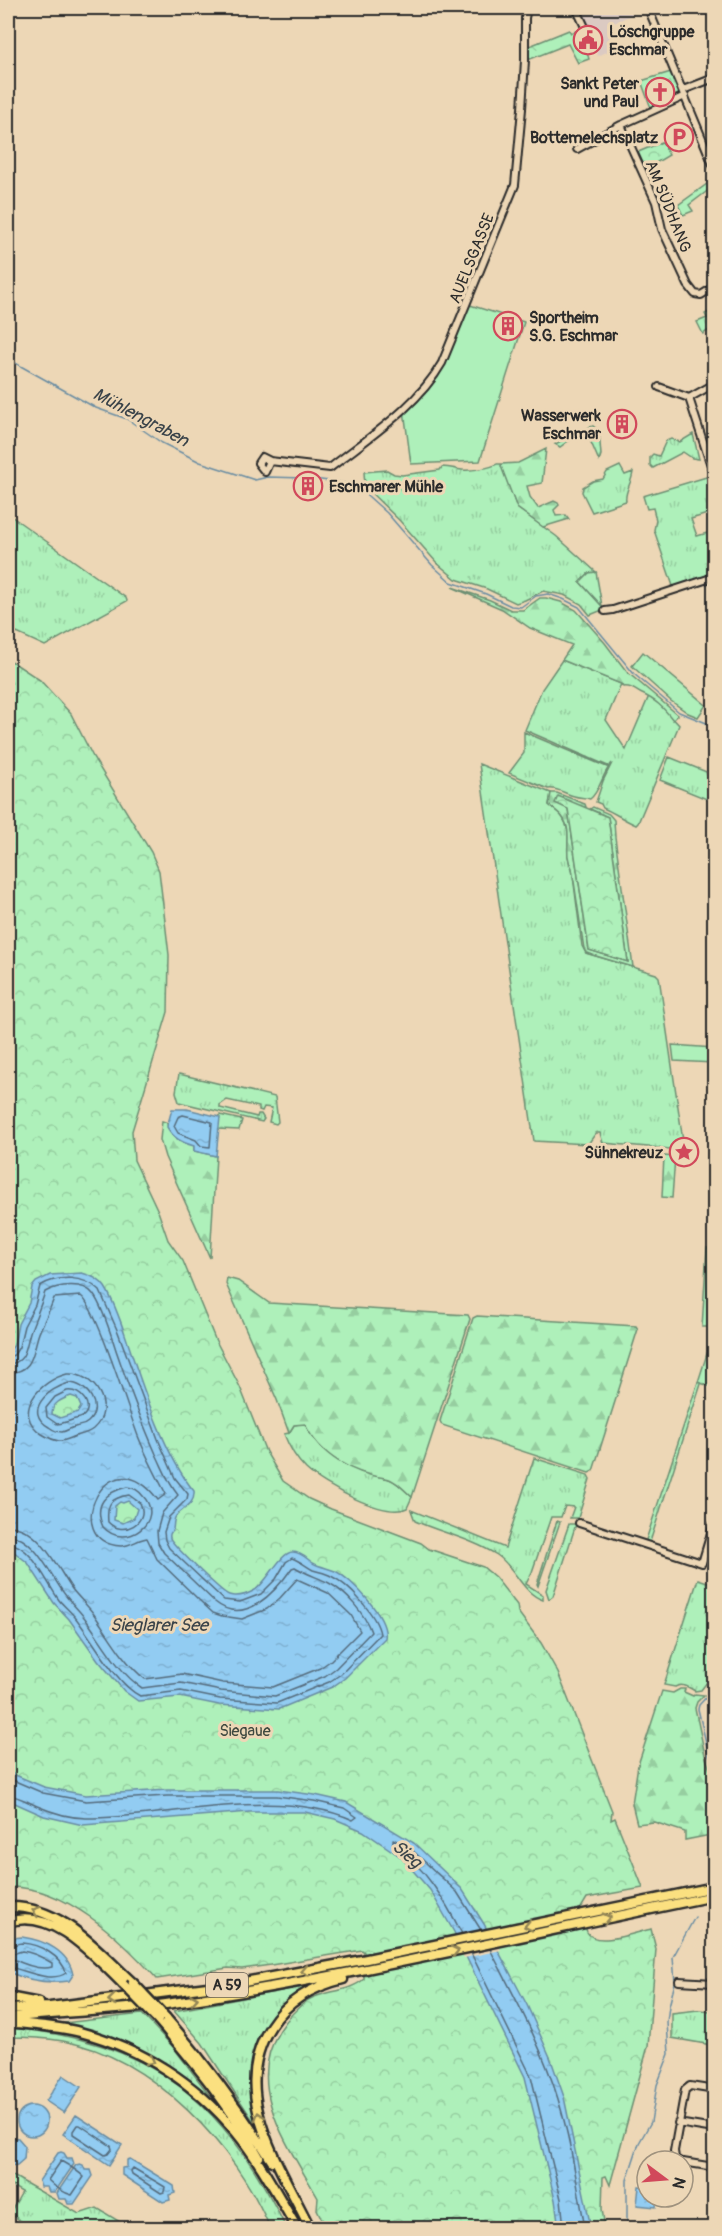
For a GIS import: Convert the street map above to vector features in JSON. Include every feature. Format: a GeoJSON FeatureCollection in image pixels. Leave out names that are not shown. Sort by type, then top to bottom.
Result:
{"type":"FeatureCollection","features":[{"type":"Feature","properties":{"kind":"highway","name":"A 59"},"geometry":{"type":"LineString","coordinates":[[8,2009],[90,2002],[398,1962],[714,1887]]}},
{"type":"Feature","properties":{"kind":"highway","name":"A 59"},"geometry":{"type":"LineString","coordinates":[[8,2020],[166,2004],[363,1967],[586,1919],[714,1896]]}},
{"type":"Feature","properties":{"kind":"highway"},"geometry":{"type":"LineString","coordinates":[[8,1907],[34,1910],[63,1923],[89,1942],[162,2019],[235,2103],[290,2189]]}},
{"type":"Feature","properties":{"kind":"highway"},"geometry":{"type":"LineString","coordinates":[[8,1922],[35,1920],[60,1930],[128,1983]]}},
{"type":"Feature","properties":{"kind":"highway"},"geometry":{"type":"LineString","coordinates":[[310,2229],[265,2132],[255,2102],[254,2078],[261,2046],[275,2020],[299,1998],[363,1967]]}},
{"type":"Feature","properties":{"kind":"highway"},"geometry":{"type":"LineString","coordinates":[[8,1997],[29,2002],[90,2002]]}},
{"type":"Feature","properties":{"kind":"highway"},"geometry":{"type":"LineString","coordinates":[[162,2019],[223,2100],[251,2142],[298,2229]]}},
{"type":"Feature","properties":{"kind":"highway"},"geometry":{"type":"LineString","coordinates":[[8,2020],[103,2039],[132,2051],[171,2073],[217,2111],[237,2133],[298,2229]]}},
{"type":"Feature","properties":{"kind":"street","name":"AUELSGASSE"},"geometry":{"type":"LineString","coordinates":[[270,461],[330,468],[414,398],[434,377],[446,356],[515,185],[522,109],[527,8]]}},
{"type":"Feature","properties":{"kind":"street"},"geometry":{"type":"LineString","coordinates":[[576,8],[585,27]]}},
{"type":"Feature","properties":{"kind":"street"},"geometry":{"type":"LineString","coordinates":[[648,8],[714,167]]}},
{"type":"Feature","properties":{"kind":"street"},"geometry":{"type":"LineString","coordinates":[[577,149],[714,78]]}},
{"type":"Feature","properties":{"kind":"street","name":"AM SÜDHANG"},"geometry":{"type":"LineString","coordinates":[[621,126],[656,202],[665,238],[688,285],[695,294],[697,303]]}},
{"type":"Feature","properties":{"kind":"street"},"geometry":{"type":"LineString","coordinates":[[695,294],[704,294],[714,287]]}},
{"type":"Feature","properties":{"kind":"street"},"geometry":{"type":"LineString","coordinates":[[659,387],[689,398],[714,384]]}},
{"type":"Feature","properties":{"kind":"street"},"geometry":{"type":"LineString","coordinates":[[689,398],[714,475]]}},
{"type":"Feature","properties":{"kind":"street"},"geometry":{"type":"LineString","coordinates":[[606,611],[714,577]]}},
{"type":"Feature","properties":{"kind":"street"},"geometry":{"type":"LineString","coordinates":[[579,1523],[702,1563],[714,1523]]}},
{"type":"Feature","properties":{"kind":"street"},"geometry":{"type":"LineString","coordinates":[[679,1981],[714,1983]]}},
{"type":"Feature","properties":{"kind":"street"},"geometry":{"type":"LineString","coordinates":[[675,2149],[686,2088],[690,2086],[709,2089]]}},
{"type":"Feature","properties":{"kind":"street"},"geometry":{"type":"LineString","coordinates":[[678,2123],[714,2129]]}},
{"type":"Feature","properties":{"kind":"street"},"geometry":{"type":"LineString","coordinates":[[695,2165],[714,2168]]}},
{"type":"Feature","properties":{"kind":"shaded area"},"geometry":{"type":"Polygon","coordinates":[[[586,8],[643,9],[608,26],[617,47],[598,56],[588,34],[591,33],[580,11],[586,8]]]}},
{"type":"Feature","properties":{"kind":"green space"},"geometry":{"type":"Polygon","coordinates":[[[569,30],[571,33],[576,31],[579,37],[582,36],[589,59],[578,63],[568,44],[528,60],[527,47],[569,30]]]}},
{"type":"Feature","properties":{"kind":"green space"},"geometry":{"type":"Polygon","coordinates":[[[671,72],[680,93],[651,108],[641,81],[671,72]]]}},
{"type":"Feature","properties":{"kind":"green space"},"geometry":{"type":"Polygon","coordinates":[[[662,142],[664,145],[667,143],[668,146],[665,148],[669,155],[644,170],[636,153],[662,142]]]}},
{"type":"Feature","properties":{"kind":"green space"},"geometry":{"type":"Polygon","coordinates":[[[714,179],[714,186],[689,205],[693,211],[683,215],[678,205],[714,179]]]}},
{"type":"Feature","properties":{"kind":"green space"},"geometry":{"type":"Polygon","coordinates":[[[470,305],[524,322],[480,461],[411,464],[404,410],[435,379],[470,305]]]}},
{"type":"Feature","properties":{"kind":"green space"},"geometry":{"type":"Polygon","coordinates":[[[709,312],[710,314],[714,312],[714,327],[703,334],[697,322],[707,318],[705,314],[709,312]]]}},
{"type":"Feature","properties":{"kind":"green space"},"geometry":{"type":"Polygon","coordinates":[[[593,426],[599,431],[601,455],[599,461],[587,433],[571,439],[560,447],[555,444],[593,426]]]}},
{"type":"Feature","properties":{"kind":"green space"},"geometry":{"type":"Polygon","coordinates":[[[693,434],[699,459],[692,458],[683,452],[653,468],[650,465],[650,457],[653,454],[659,456],[666,441],[671,439],[680,442],[693,434]]]}},
{"type":"Feature","properties":{"kind":"green space"},"geometry":{"type":"Polygon","coordinates":[[[546,449],[542,483],[527,486],[530,497],[538,508],[554,501],[558,503],[559,505],[554,510],[556,516],[566,515],[569,519],[543,527],[517,508],[501,466],[518,463],[546,449]]]}},
{"type":"Feature","properties":{"kind":"green space"},"geometry":{"type":"Polygon","coordinates":[[[501,464],[517,508],[556,536],[596,572],[589,573],[580,582],[602,606],[600,611],[590,615],[581,604],[564,595],[543,591],[516,603],[487,589],[456,579],[437,563],[400,521],[365,487],[364,472],[387,470],[402,475],[440,470],[442,467],[470,470],[501,464]]]}},
{"type":"Feature","properties":{"kind":"green space"},"geometry":{"type":"Polygon","coordinates":[[[620,466],[625,475],[633,472],[626,501],[592,512],[582,492],[583,487],[593,481],[603,479],[607,472],[620,466]]]}},
{"type":"Feature","properties":{"kind":"green space"},"geometry":{"type":"Polygon","coordinates":[[[713,475],[714,512],[691,519],[697,536],[714,531],[714,576],[676,588],[673,586],[654,530],[656,520],[653,508],[647,509],[643,496],[713,475]]]}},
{"type":"Feature","properties":{"kind":"green space"},"geometry":{"type":"Polygon","coordinates":[[[8,514],[126,598],[127,601],[45,646],[8,629],[8,514]]]}},
{"type":"Feature","properties":{"kind":"green space"},"geometry":{"type":"Polygon","coordinates":[[[596,572],[602,606],[580,582],[589,573],[596,572]]]}},
{"type":"Feature","properties":{"kind":"green space"},"geometry":{"type":"Polygon","coordinates":[[[452,587],[511,610],[523,610],[540,598],[546,598],[561,602],[576,610],[627,672],[678,715],[673,720],[659,704],[634,689],[623,687],[621,684],[562,660],[572,645],[530,628],[502,609],[452,587]]]}},
{"type":"Feature","properties":{"kind":"green space"},"geometry":{"type":"Polygon","coordinates":[[[643,652],[706,705],[698,717],[671,701],[632,666],[643,652]]]}},
{"type":"Feature","properties":{"kind":"green space","name":"Siegaue"},"geometry":{"type":"Polygon","coordinates":[[[8,659],[40,680],[71,714],[93,757],[151,852],[159,871],[169,955],[168,1012],[132,1131],[134,1160],[158,1211],[168,1240],[183,1261],[215,1339],[240,1387],[266,1452],[283,1481],[309,1499],[421,1543],[429,1549],[483,1567],[495,1577],[517,1605],[518,1612],[541,1643],[558,1673],[612,1811],[611,1820],[615,1818],[643,1888],[587,1898],[581,1908],[587,1932],[591,1937],[607,1939],[651,1929],[656,1949],[648,2046],[610,2185],[606,2176],[603,2177],[602,2209],[605,2228],[326,2228],[317,2209],[318,2198],[295,2159],[275,2117],[268,2095],[266,2073],[270,2052],[280,2030],[297,2010],[308,2000],[351,1987],[364,1979],[364,1952],[362,1950],[271,1965],[242,1969],[228,1968],[157,1979],[127,1947],[90,1917],[71,1905],[50,1895],[29,1889],[8,1887],[8,659]]]}},
{"type":"Feature","properties":{"kind":"green space"},"geometry":{"type":"Polygon","coordinates":[[[562,660],[621,684],[606,720],[626,750],[649,696],[658,702],[679,725],[636,825],[596,802],[612,763],[590,799],[548,789],[509,773],[524,753],[524,732],[608,766],[525,730],[542,689],[562,660]]]}},
{"type":"Feature","properties":{"kind":"green space"},"geometry":{"type":"Polygon","coordinates":[[[669,757],[714,775],[714,802],[660,780],[669,757]]]}},
{"type":"Feature","properties":{"kind":"green space"},"geometry":{"type":"Polygon","coordinates":[[[479,764],[551,793],[549,805],[562,816],[568,830],[568,856],[572,868],[582,946],[586,953],[656,974],[659,977],[684,1148],[682,1150],[603,1143],[600,1133],[596,1133],[588,1144],[534,1141],[479,764]]]}},
{"type":"Feature","properties":{"kind":"green space"},"geometry":{"type":"Polygon","coordinates":[[[551,793],[557,793],[585,804],[586,807],[568,809],[589,950],[628,962],[608,817],[590,809],[593,807],[609,814],[614,820],[633,967],[586,953],[584,949],[572,868],[568,856],[568,830],[562,816],[549,805],[551,793]]]}},
{"type":"Feature","properties":{"kind":"green space"},"geometry":{"type":"Polygon","coordinates":[[[558,796],[608,817],[628,962],[589,950],[568,809],[555,803],[558,796]]]}},
{"type":"Feature","properties":{"kind":"green space"},"geometry":{"type":"Polygon","coordinates":[[[672,1045],[714,1048],[714,1063],[674,1061],[672,1045]]]}},
{"type":"Feature","properties":{"kind":"green space"},"geometry":{"type":"Polygon","coordinates":[[[179,1074],[275,1097],[278,1122],[276,1124],[269,1122],[272,1108],[264,1107],[262,1111],[259,1107],[227,1100],[220,1105],[220,1108],[257,1117],[261,1114],[264,1119],[262,1122],[179,1102],[176,1092],[179,1074]]]}},
{"type":"Feature","properties":{"kind":"green space"},"geometry":{"type":"Polygon","coordinates":[[[220,1115],[242,1120],[239,1130],[218,1129],[220,1115]]]}},
{"type":"Feature","properties":{"kind":"green space"},"geometry":{"type":"Polygon","coordinates":[[[162,1121],[168,1123],[167,1125],[194,1146],[194,1151],[216,1156],[210,1258],[165,1157],[160,1140],[162,1121]]]}},
{"type":"Feature","properties":{"kind":"green space"},"geometry":{"type":"Polygon","coordinates":[[[664,1156],[675,1157],[672,1198],[662,1197],[664,1156]]]}},
{"type":"Feature","properties":{"kind":"green space"},"geometry":{"type":"Polygon","coordinates":[[[707,1248],[714,1248],[714,1327],[702,1327],[707,1248]]]}},
{"type":"Feature","properties":{"kind":"green space"},"geometry":{"type":"Polygon","coordinates":[[[227,1278],[238,1281],[269,1303],[468,1315],[470,1319],[412,1497],[389,1479],[361,1472],[338,1461],[319,1445],[305,1424],[294,1425],[289,1433],[226,1284],[227,1278]]]}},
{"type":"Feature","properties":{"kind":"green space"},"geometry":{"type":"Polygon","coordinates":[[[477,1316],[636,1326],[638,1329],[593,1471],[589,1473],[442,1425],[440,1421],[473,1318],[477,1316]]]}},
{"type":"Feature","properties":{"kind":"green space"},"geometry":{"type":"Polygon","coordinates":[[[714,1332],[714,1388],[698,1382],[714,1332]]]}},
{"type":"Feature","properties":{"kind":"green space"},"geometry":{"type":"Polygon","coordinates":[[[698,1382],[701,1384],[649,1545],[645,1543],[698,1382]]]}},
{"type":"Feature","properties":{"kind":"green space"},"geometry":{"type":"Polygon","coordinates":[[[305,1423],[319,1444],[338,1461],[361,1472],[389,1479],[400,1486],[412,1497],[407,1508],[384,1509],[370,1505],[314,1476],[293,1453],[284,1434],[289,1433],[294,1425],[305,1423]]]}},
{"type":"Feature","properties":{"kind":"green space"},"geometry":{"type":"Polygon","coordinates":[[[534,1458],[588,1475],[590,1479],[578,1518],[570,1518],[574,1507],[565,1506],[561,1517],[551,1517],[526,1584],[543,1595],[543,1600],[529,1592],[509,1566],[497,1555],[415,1521],[411,1510],[505,1548],[534,1458]]]}},
{"type":"Feature","properties":{"kind":"green space"},"geometry":{"type":"Polygon","coordinates":[[[557,1521],[560,1522],[538,1586],[537,1584],[557,1521]]]}},
{"type":"Feature","properties":{"kind":"green space"},"geometry":{"type":"Polygon","coordinates":[[[569,1524],[576,1524],[553,1596],[549,1599],[546,1590],[569,1524]]]}},
{"type":"Feature","properties":{"kind":"green space"},"geometry":{"type":"Polygon","coordinates":[[[698,1579],[714,1584],[714,1673],[701,1690],[695,1691],[683,1685],[675,1687],[664,1685],[698,1579]]]}},
{"type":"Feature","properties":{"kind":"green space"},"geometry":{"type":"Polygon","coordinates":[[[685,1689],[684,1692],[693,1696],[695,1694],[704,1695],[695,1708],[705,1755],[714,1782],[711,1835],[685,1840],[685,1832],[654,1822],[637,1824],[632,1804],[638,1765],[662,1691],[673,1693],[685,1689]]]}},
{"type":"Feature","properties":{"kind":"green space"},"geometry":{"type":"Polygon","coordinates":[[[312,1985],[292,1997],[277,2011],[265,2027],[257,2045],[252,2065],[251,2085],[258,2128],[202,2043],[174,2011],[312,1985]]]}},
{"type":"Feature","properties":{"kind":"green space"},"geometry":{"type":"Polygon","coordinates":[[[713,2011],[712,2045],[672,2038],[672,2013],[713,2011]]]}},
{"type":"Feature","properties":{"kind":"green space"},"geometry":{"type":"Polygon","coordinates":[[[142,2014],[174,2048],[214,2101],[167,2064],[122,2040],[64,2023],[142,2014]]]}},
{"type":"Feature","properties":{"kind":"green space"},"geometry":{"type":"Polygon","coordinates":[[[8,2028],[58,2034],[103,2046],[142,2063],[178,2085],[209,2112],[238,2145],[263,2184],[286,2228],[270,2228],[255,2197],[213,2137],[188,2110],[159,2086],[129,2066],[96,2051],[63,2041],[8,2037],[8,2028]]]}},
{"type":"Feature","properties":{"kind":"green space"},"geometry":{"type":"Polygon","coordinates":[[[8,2173],[79,2214],[97,2208],[130,2228],[59,2228],[49,2224],[45,2228],[30,2228],[10,2213],[22,2192],[8,2184],[8,2173]]]}},
{"type":"Feature","properties":{"kind":"water"},"geometry":{"type":"Polygon","coordinates":[[[172,1109],[187,1109],[220,1117],[216,1156],[194,1151],[194,1146],[172,1134],[167,1127],[172,1109]]]}},
{"type":"Feature","properties":{"kind":"water","name":"Sieglarer See"},"geometry":{"type":"Polygon","coordinates":[[[82,1273],[88,1275],[103,1284],[112,1300],[164,1441],[194,1491],[191,1503],[175,1518],[170,1535],[173,1542],[188,1558],[225,1592],[236,1596],[255,1590],[288,1553],[296,1552],[342,1575],[368,1600],[381,1620],[385,1638],[345,1678],[332,1687],[279,1709],[219,1705],[180,1697],[138,1701],[124,1691],[98,1660],[69,1619],[54,1603],[28,1563],[8,1547],[8,1353],[14,1345],[18,1324],[29,1303],[32,1287],[36,1282],[50,1275],[82,1273]],[[71,1396],[56,1404],[52,1414],[60,1418],[78,1412],[81,1407],[77,1398],[71,1396]],[[128,1501],[120,1502],[115,1506],[114,1520],[123,1523],[134,1518],[137,1509],[128,1501]]]}},
{"type":"Feature","properties":{"kind":"water","name":"Sieg"},"geometry":{"type":"Polygon","coordinates":[[[8,1772],[44,1787],[86,1795],[167,1790],[278,1790],[315,1795],[346,1802],[414,1843],[462,1889],[484,1924],[527,2005],[550,2057],[564,2097],[591,2228],[559,2228],[555,2200],[525,2077],[454,1932],[430,1890],[401,1857],[363,1831],[335,1819],[305,1812],[250,1812],[83,1825],[44,1816],[8,1800],[8,1772]]]}},
{"type":"Feature","properties":{"kind":"water"},"geometry":{"type":"Polygon","coordinates":[[[22,1937],[47,1944],[61,1953],[71,1967],[73,1975],[69,1981],[38,1981],[8,1972],[8,1942],[13,1938],[22,1937]]]}},
{"type":"Feature","properties":{"kind":"water"},"geometry":{"type":"Polygon","coordinates":[[[63,2075],[81,2087],[64,2113],[46,2101],[63,2075]]]}},
{"type":"Feature","properties":{"kind":"water"},"geometry":{"type":"Polygon","coordinates":[[[32,2106],[38,2107],[46,2115],[46,2127],[38,2135],[32,2136],[26,2135],[18,2127],[17,2121],[18,2115],[26,2107],[32,2106]]]}},
{"type":"Feature","properties":{"kind":"water"},"geometry":{"type":"Polygon","coordinates":[[[76,2115],[122,2145],[109,2165],[63,2134],[76,2115]]]}},
{"type":"Feature","properties":{"kind":"water"},"geometry":{"type":"Polygon","coordinates":[[[8,2137],[18,2138],[25,2146],[24,2159],[17,2165],[8,2166],[8,2137]]]}},
{"type":"Feature","properties":{"kind":"water"},"geometry":{"type":"Polygon","coordinates":[[[61,2152],[67,2158],[72,2158],[74,2164],[55,2192],[49,2192],[47,2187],[41,2187],[39,2181],[61,2152]]]}},
{"type":"Feature","properties":{"kind":"water"},"geometry":{"type":"Polygon","coordinates":[[[130,2159],[174,2186],[175,2193],[169,2195],[170,2200],[163,2202],[122,2175],[122,2168],[127,2167],[127,2160],[130,2159]]]}},
{"type":"Feature","properties":{"kind":"water"},"geometry":{"type":"Polygon","coordinates":[[[80,2164],[85,2170],[91,2170],[93,2176],[74,2204],[68,2204],[66,2199],[59,2199],[57,2193],[76,2165],[80,2164]]]}},
{"type":"Feature","properties":{"kind":"pier"},"geometry":{"type":"Polygon","coordinates":[[[490,1929],[501,1950],[464,1958],[453,1936],[490,1929]]]}},
{"type":"Feature","properties":{"kind":"waterway","name":"Mühlengraben"},"geometry":{"type":"LineString","coordinates":[[8,359],[96,408],[127,419],[162,443],[200,462],[255,480],[268,477],[305,478]]}},
{"type":"Feature","properties":{"kind":"waterway","name":"Mühlengraben"},"geometry":{"type":"LineString","coordinates":[[313,479],[345,483],[359,488],[387,513],[432,565],[451,582],[486,594],[511,606],[521,607],[536,596],[548,594],[579,607],[634,674],[679,712],[714,726]]}},
{"type":"Feature","properties":{"kind":"waterway","name":"Mühlengraben"},"geometry":{"type":"LineString","coordinates":[[714,1689],[698,1709],[714,1776]]}},
{"type":"Feature","properties":{"kind":"waterway","name":"Mühlengraben"},"geometry":{"type":"LineString","coordinates":[[714,1817],[712,1828],[714,1840]]}},
{"type":"Feature","properties":{"kind":"waterway","name":"Mühlengraben"},"geometry":{"type":"LineString","coordinates":[[627,2228],[627,2180],[639,2143],[651,2122],[657,2085],[669,2054],[667,2022],[675,1983],[673,1957],[695,1917]]}},
{"type":"Feature","properties":{"kind":"place","name":"Löschgruppe Eschmar"},"geometry":{"type":"Point","coordinates":[588,40]}},
{"type":"Feature","properties":{"kind":"place","name":"Sankt Peter und Paul"},"geometry":{"type":"Point","coordinates":[660,92]}},
{"type":"Feature","properties":{"kind":"place","name":"Bottemelechsplatz"},"geometry":{"type":"Point","coordinates":[679,137]}},
{"type":"Feature","properties":{"kind":"place","name":"Sportheim S.G. Eschmar"},"geometry":{"type":"Point","coordinates":[508,326]}},
{"type":"Feature","properties":{"kind":"place","name":"Wasserwerk Eschmar"},"geometry":{"type":"Point","coordinates":[622,424]}},
{"type":"Feature","properties":{"kind":"place","name":"Eschmarer Mühle"},"geometry":{"type":"Point","coordinates":[308,486]}},
{"type":"Feature","properties":{"kind":"place","name":"Sühnekreuz"},"geometry":{"type":"Point","coordinates":[684,1152]}}]}
